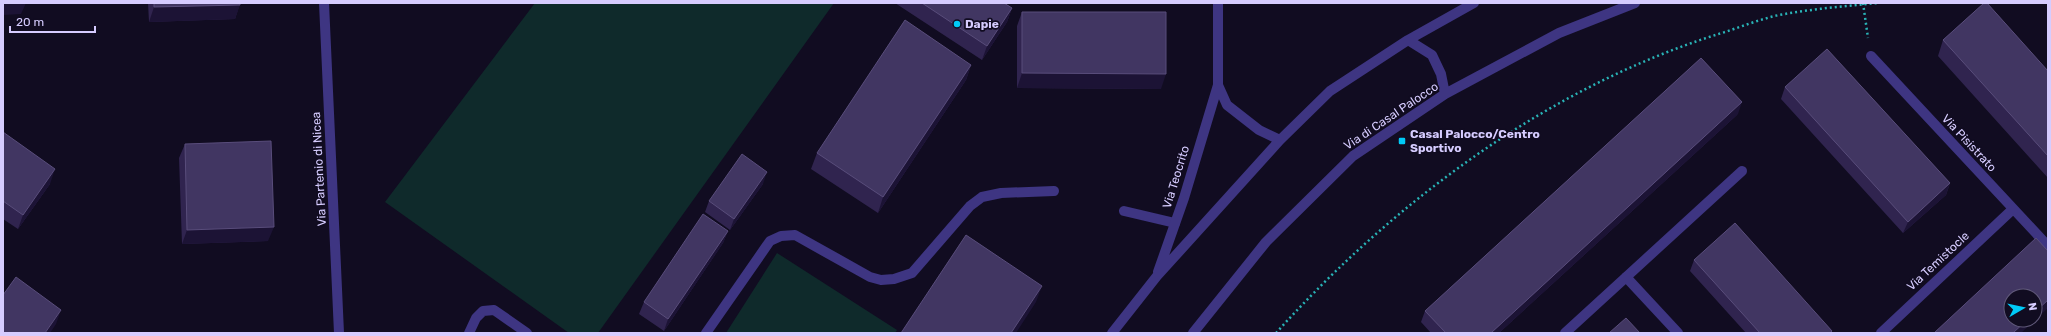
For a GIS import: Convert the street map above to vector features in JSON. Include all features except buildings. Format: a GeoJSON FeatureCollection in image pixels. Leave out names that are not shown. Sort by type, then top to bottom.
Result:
{"type":"FeatureCollection","features":[{"type":"Feature","properties":{"kind":"street","name":"Via Partenio di Nicea"},"geometry":{"type":"LineString","coordinates":[[324,3],[339,333]]}},
{"type":"Feature","properties":{"kind":"street","name":"Via Teocrito"},"geometry":{"type":"LineString","coordinates":[[1156,276],[1175,222],[1218,85],[1218,3]]}},
{"type":"Feature","properties":{"kind":"street"},"geometry":{"type":"LineString","coordinates":[[1112,333],[1156,276],[1280,140],[1330,91],[1408,40],[1474,3]]}},
{"type":"Feature","properties":{"kind":"street","name":"Via di Casal Palocco"},"geometry":{"type":"LineString","coordinates":[[1193,333],[1266,242],[1353,156],[1445,94],[1559,33],[1635,3]]}},
{"type":"Feature","properties":{"kind":"street"},"geometry":{"type":"LineString","coordinates":[[1408,40],[1432,55],[1441,74],[1445,94]]}},
{"type":"Feature","properties":{"kind":"street","name":"Via Pisistrato"},"geometry":{"type":"LineString","coordinates":[[1871,56],[2048,246]]}},
{"type":"Feature","properties":{"kind":"street","name":"Via Teocrito"},"geometry":{"type":"LineString","coordinates":[[1218,85],[1227,105],[1259,130],[1280,140]]}},
{"type":"Feature","properties":{"kind":"street"},"geometry":{"type":"LineString","coordinates":[[1565,333],[1742,171]]}},
{"type":"Feature","properties":{"kind":"street"},"geometry":{"type":"LineString","coordinates":[[706,333],[770,241],[781,236],[795,235],[870,277],[881,280],[894,279],[912,272],[970,206],[982,197],[1001,193],[1054,190]]}},
{"type":"Feature","properties":{"kind":"street","name":"Via Temistocle"},"geometry":{"type":"LineString","coordinates":[[1881,333],[2012,209]]}},
{"type":"Feature","properties":{"kind":"street"},"geometry":{"type":"LineString","coordinates":[[1124,211],[1175,222]]}},
{"type":"Feature","properties":{"kind":"street"},"geometry":{"type":"LineString","coordinates":[[1626,277],[1678,333]]}},
{"type":"Feature","properties":{"kind":"street"},"geometry":{"type":"LineString","coordinates":[[470,333],[476,318],[483,311],[494,310],[527,333]]}},
{"type":"Feature","properties":{"kind":"path"},"geometry":{"type":"LineString","coordinates":[[1276,333],[1316,289],[1375,235],[1439,181],[1559,103],[1639,64],[1690,42],[1778,16],[1878,3]]}},
{"type":"Feature","properties":{"kind":"path"},"geometry":{"type":"LineString","coordinates":[[1863,4],[1871,56]]}},
{"type":"Feature","properties":{"kind":"green space"},"geometry":{"type":"Polygon","coordinates":[[[535,3],[834,3],[598,333],[569,333],[385,202],[535,3]]]}},
{"type":"Feature","properties":{"kind":"green space"},"geometry":{"type":"Polygon","coordinates":[[[777,253],[897,330],[895,333],[726,333],[777,253]]]}},
{"type":"Feature","properties":{"kind":"place","name":"Dapie"},"geometry":{"type":"Point","coordinates":[957,24]}},
{"type":"Feature","properties":{"kind":"place","name":"Casal Palocco/Centro Sportivo"},"geometry":{"type":"Point","coordinates":[1402,141]}}]}
